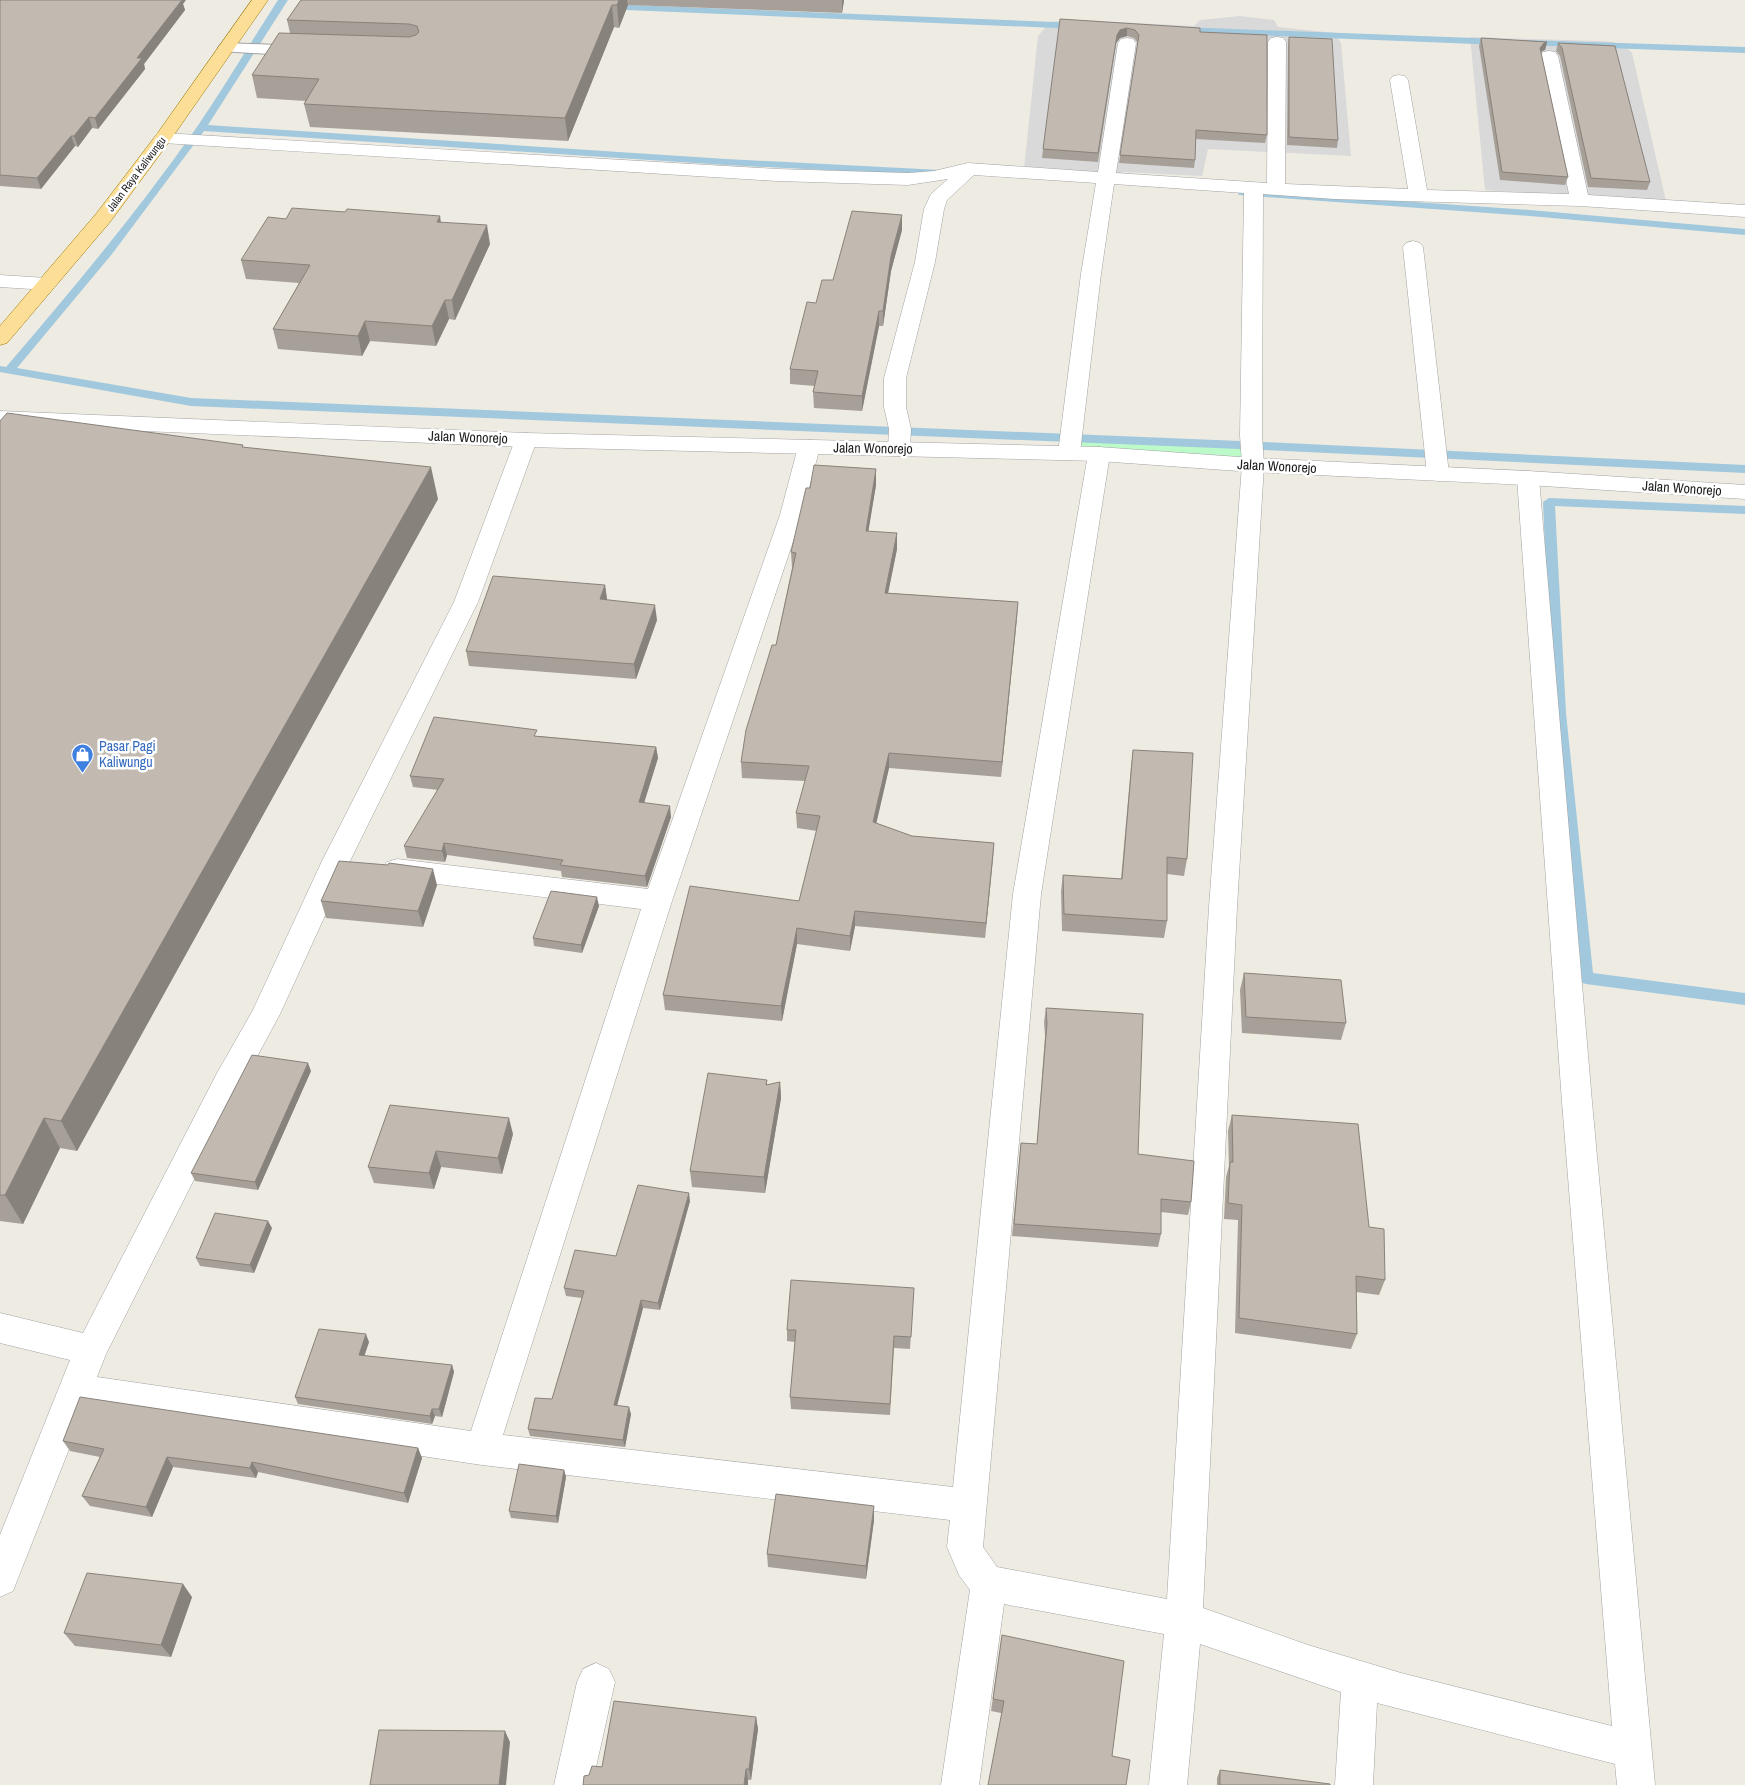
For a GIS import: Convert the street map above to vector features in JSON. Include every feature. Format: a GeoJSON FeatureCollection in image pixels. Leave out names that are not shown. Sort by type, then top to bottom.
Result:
{"type":"FeatureCollection","features":[{"type":"Feature","properties":{"kind":"main road","name":"Jalan Raya Kaliwungu"},"geometry":{"type":"LineString","coordinates":[[0,339],[172,139],[235,49],[260,0]]}},
{"type":"Feature","properties":{"kind":"street"},"geometry":{"type":"LineString","coordinates":[[1276,189],[1277,42]]}},
{"type":"Feature","properties":{"kind":"street"},"geometry":{"type":"LineString","coordinates":[[1128,43],[1105,180],[1078,444],[1027,894],[966,1547],[972,1565],[978,1575],[989,1583],[1184,1620],[1360,1680],[1635,1768],[1578,1112],[1528,478]]}},
{"type":"Feature","properties":{"kind":"street"},"geometry":{"type":"LineString","coordinates":[[1549,56],[1580,200]]}},
{"type":"Feature","properties":{"kind":"street"},"geometry":{"type":"LineString","coordinates":[[1399,80],[1419,196]]}},
{"type":"Feature","properties":{"kind":"street"},"geometry":{"type":"LineString","coordinates":[[172,139],[778,175],[908,179],[963,173],[1105,180],[1254,191],[1276,189],[1419,196],[1580,200],[1745,211]]}},
{"type":"Feature","properties":{"kind":"street"},"geometry":{"type":"LineString","coordinates":[[900,439],[895,407],[895,378],[925,262],[934,210],[938,198],[963,173]]}},
{"type":"Feature","properties":{"kind":"street"},"geometry":{"type":"LineString","coordinates":[[1168,1785],[1184,1620],[1223,907],[1252,451],[1254,191]]}},
{"type":"Feature","properties":{"kind":"street"},"geometry":{"type":"LineString","coordinates":[[1413,247],[1437,460]]}},
{"type":"Feature","properties":{"kind":"street"},"geometry":{"type":"LineString","coordinates":[[0,281],[47,284]]}},
{"type":"Feature","properties":{"kind":"street","name":"Jalan Wonorejo"},"geometry":{"type":"LineString","coordinates":[[0,418],[526,440],[809,446],[900,439],[1252,451],[1437,460],[1528,478],[1745,492]]}},
{"type":"Feature","properties":{"kind":"street"},"geometry":{"type":"LineString","coordinates":[[0,1579],[91,1350],[227,1084],[266,1014],[336,861],[466,602],[526,440]]}},
{"type":"Feature","properties":{"kind":"street"},"geometry":{"type":"LineString","coordinates":[[482,1449],[658,901],[790,514],[809,446]]}},
{"type":"Feature","properties":{"kind":"street"},"geometry":{"type":"LineString","coordinates":[[336,861],[658,901]]}},
{"type":"Feature","properties":{"kind":"street"},"geometry":{"type":"LineString","coordinates":[[0,1328],[91,1350]]}},
{"type":"Feature","properties":{"kind":"street"},"geometry":{"type":"LineString","coordinates":[[76,1389],[482,1449],[970,1506]]}},
{"type":"Feature","properties":{"kind":"street"},"geometry":{"type":"LineString","coordinates":[[960,1785],[989,1583]]}},
{"type":"Feature","properties":{"kind":"street"},"geometry":{"type":"LineString","coordinates":[[1354,1785],[1360,1680]]}},
{"type":"Feature","properties":{"kind":"street"},"geometry":{"type":"LineString","coordinates":[[573,1785],[596,1682]]}},
{"type":"Feature","properties":{"kind":"lane"},"geometry":{"type":"LineString","coordinates":[[235,49],[324,51]]}},
{"type":"Feature","properties":{"kind":"shaded area"},"geometry":{"type":"Polygon","coordinates":[[[1240,16],[1274,20],[1278,27],[1335,33],[1341,43],[1351,156],[1208,149],[1202,176],[1124,172],[1119,175],[1024,169],[1038,36],[1050,22],[1076,20],[1194,26],[1200,20],[1240,16]]]}},
{"type":"Feature","properties":{"kind":"shaded area"},"geometry":{"type":"Polygon","coordinates":[[[1470,37],[1614,42],[1629,50],[1632,53],[1666,201],[1485,190],[1470,37]]]}},
{"type":"Feature","properties":{"kind":"green space"},"geometry":{"type":"Polygon","coordinates":[[[1074,441],[1246,448],[1249,462],[1075,451],[1074,441]]]}},
{"type":"Feature","properties":{"kind":"building"},"geometry":{"type":"Polygon","coordinates":[[[0,0],[182,0],[137,58],[142,58],[95,118],[89,117],[37,178],[0,175],[0,0]]]}},
{"type":"Feature","properties":{"kind":"building"},"geometry":{"type":"Polygon","coordinates":[[[301,0],[619,0],[617,5],[612,5],[565,118],[304,104],[319,79],[252,75],[279,33],[409,37],[419,32],[417,26],[409,24],[287,20],[301,0]]]}},
{"type":"Feature","properties":{"kind":"building"},"geometry":{"type":"Polygon","coordinates":[[[1060,19],[1200,28],[1200,32],[1267,35],[1267,135],[1196,130],[1195,160],[1120,155],[1139,35],[1135,30],[1127,28],[1120,30],[1117,35],[1098,153],[1043,149],[1060,19]]]}},
{"type":"Feature","properties":{"kind":"building"},"geometry":{"type":"Polygon","coordinates":[[[1289,37],[1332,39],[1338,140],[1289,137],[1289,37]]]}},
{"type":"Feature","properties":{"kind":"building"},"geometry":{"type":"Polygon","coordinates":[[[1481,38],[1547,42],[1540,48],[1568,177],[1502,172],[1481,38]]]}},
{"type":"Feature","properties":{"kind":"building"},"geometry":{"type":"Polygon","coordinates":[[[1558,43],[1615,46],[1650,182],[1591,178],[1562,48],[1558,43]]]}},
{"type":"Feature","properties":{"kind":"building"},"geometry":{"type":"Polygon","coordinates":[[[292,208],[345,212],[347,209],[440,216],[437,222],[487,225],[452,300],[445,300],[432,326],[365,321],[358,336],[273,329],[310,265],[241,260],[268,217],[286,219],[292,208]]]}},
{"type":"Feature","properties":{"kind":"building"},"geometry":{"type":"Polygon","coordinates":[[[852,211],[902,215],[891,256],[883,311],[879,311],[862,396],[813,392],[818,371],[790,369],[807,302],[816,303],[822,280],[833,280],[852,211]]]}},
{"type":"Feature","properties":{"kind":"building"},"geometry":{"type":"Polygon","coordinates":[[[7,413],[243,445],[242,447],[431,467],[61,1121],[44,1118],[5,1195],[0,1195],[0,421],[7,413]]]}},
{"type":"Feature","properties":{"kind":"building"},"geometry":{"type":"Polygon","coordinates":[[[814,465],[876,469],[866,531],[897,533],[885,593],[1018,602],[1002,762],[889,753],[873,822],[912,836],[994,843],[986,923],[855,911],[850,936],[797,928],[781,1006],[663,995],[690,886],[799,901],[820,816],[796,813],[809,766],[741,762],[746,730],[772,645],[776,645],[796,553],[791,552],[806,488],[810,488],[814,465]]]}},
{"type":"Feature","properties":{"kind":"building"},"geometry":{"type":"Polygon","coordinates":[[[493,576],[605,585],[600,599],[655,605],[634,664],[466,651],[493,576]]]}},
{"type":"Feature","properties":{"kind":"building"},"geometry":{"type":"Polygon","coordinates":[[[434,717],[537,730],[534,736],[656,747],[639,802],[670,806],[645,876],[560,865],[563,860],[444,843],[442,851],[404,846],[444,779],[410,776],[434,717]]]}},
{"type":"Feature","properties":{"kind":"building"},"geometry":{"type":"Polygon","coordinates":[[[1133,750],[1193,753],[1187,859],[1167,857],[1167,921],[1064,914],[1063,875],[1122,879],[1133,750]]]}},
{"type":"Feature","properties":{"kind":"building"},"geometry":{"type":"Polygon","coordinates":[[[339,861],[388,865],[389,863],[433,869],[418,911],[321,901],[339,861]]]}},
{"type":"Feature","properties":{"kind":"building"},"geometry":{"type":"Polygon","coordinates":[[[551,891],[597,897],[581,945],[533,938],[551,891]]]}},
{"type":"Feature","properties":{"kind":"building"},"geometry":{"type":"Polygon","coordinates":[[[1244,973],[1341,980],[1346,1023],[1246,1017],[1244,973]]]}},
{"type":"Feature","properties":{"kind":"building"},"geometry":{"type":"Polygon","coordinates":[[[1046,1008],[1143,1014],[1138,1154],[1194,1161],[1191,1202],[1161,1199],[1161,1234],[1014,1224],[1021,1143],[1037,1144],[1047,1023],[1046,1008]]]}},
{"type":"Feature","properties":{"kind":"building"},"geometry":{"type":"Polygon","coordinates":[[[252,1055],[308,1063],[255,1182],[191,1173],[252,1055]]]}},
{"type":"Feature","properties":{"kind":"building"},"geometry":{"type":"Polygon","coordinates":[[[708,1073],[767,1080],[766,1085],[780,1082],[764,1177],[690,1171],[708,1073]]]}},
{"type":"Feature","properties":{"kind":"building"},"geometry":{"type":"Polygon","coordinates":[[[390,1105],[509,1118],[498,1158],[436,1151],[429,1173],[368,1167],[390,1105]]]}},
{"type":"Feature","properties":{"kind":"building"},"geometry":{"type":"Polygon","coordinates":[[[1232,1115],[1358,1124],[1369,1227],[1384,1229],[1385,1280],[1356,1276],[1357,1334],[1239,1318],[1242,1205],[1228,1203],[1230,1162],[1233,1162],[1232,1115]]]}},
{"type":"Feature","properties":{"kind":"building"},"geometry":{"type":"Polygon","coordinates":[[[638,1185],[689,1193],[658,1303],[641,1300],[614,1405],[629,1407],[623,1440],[528,1429],[535,1398],[552,1399],[584,1291],[564,1288],[575,1250],[616,1256],[638,1185]]]}},
{"type":"Feature","properties":{"kind":"building"},"geometry":{"type":"Polygon","coordinates":[[[215,1213],[268,1221],[250,1265],[196,1258],[215,1213]]]}},
{"type":"Feature","properties":{"kind":"building"},"geometry":{"type":"Polygon","coordinates":[[[791,1280],[914,1288],[911,1337],[894,1336],[890,1404],[790,1397],[796,1330],[787,1330],[791,1280]]]}},
{"type":"Feature","properties":{"kind":"building"},"geometry":{"type":"Polygon","coordinates":[[[319,1329],[366,1334],[359,1355],[452,1365],[439,1409],[432,1409],[430,1416],[295,1397],[319,1329]]]}},
{"type":"Feature","properties":{"kind":"building"},"geometry":{"type":"Polygon","coordinates":[[[80,1397],[418,1448],[404,1493],[252,1462],[250,1468],[167,1457],[146,1507],[82,1496],[104,1449],[63,1441],[80,1397]]]}},
{"type":"Feature","properties":{"kind":"building"},"geometry":{"type":"Polygon","coordinates":[[[519,1464],[564,1470],[556,1516],[509,1511],[519,1464]]]}},
{"type":"Feature","properties":{"kind":"building"},"geometry":{"type":"Polygon","coordinates":[[[776,1494],[874,1506],[866,1566],[767,1554],[776,1494]]]}},
{"type":"Feature","properties":{"kind":"building"},"geometry":{"type":"Polygon","coordinates":[[[87,1573],[183,1584],[161,1645],[64,1633],[87,1573]]]}},
{"type":"Feature","properties":{"kind":"building"},"geometry":{"type":"Polygon","coordinates":[[[1002,1635],[1124,1661],[1112,1756],[1130,1760],[1126,1785],[988,1785],[1004,1701],[993,1699],[1002,1635]]]}},
{"type":"Feature","properties":{"kind":"building"},"geometry":{"type":"Polygon","coordinates":[[[614,1701],[756,1717],[749,1769],[746,1769],[744,1785],[583,1785],[584,1776],[589,1775],[592,1766],[602,1767],[614,1701]]]}},
{"type":"Feature","properties":{"kind":"building"},"geometry":{"type":"Polygon","coordinates":[[[379,1730],[505,1731],[499,1785],[370,1785],[379,1730]]]}},
{"type":"Feature","properties":{"kind":"building"},"geometry":{"type":"Polygon","coordinates":[[[1220,1770],[1330,1784],[1330,1785],[1220,1785],[1220,1770]]]}},
{"type":"Feature","properties":{"kind":"waterway"},"geometry":{"type":"LineString","coordinates":[[201,128],[283,0]]}},
{"type":"Feature","properties":{"kind":"waterway"},"geometry":{"type":"LineString","coordinates":[[606,7],[1080,26]]}},
{"type":"Feature","properties":{"kind":"waterway"},"geometry":{"type":"LineString","coordinates":[[1181,30],[1500,42]]}},
{"type":"Feature","properties":{"kind":"waterway"},"geometry":{"type":"LineString","coordinates":[[1526,43],[1745,50]]}},
{"type":"Feature","properties":{"kind":"waterway"},"geometry":{"type":"LineString","coordinates":[[9,370],[84,282],[156,191],[201,128]]}},
{"type":"Feature","properties":{"kind":"waterway"},"geometry":{"type":"LineString","coordinates":[[201,128],[726,162],[940,173]]}},
{"type":"Feature","properties":{"kind":"waterway"},"geometry":{"type":"LineString","coordinates":[[1243,193],[1530,213],[1745,232]]}},
{"type":"Feature","properties":{"kind":"waterway"},"geometry":{"type":"LineString","coordinates":[[0,369],[191,402],[1264,446],[1745,469]]}},
{"type":"Feature","properties":{"kind":"waterway"},"geometry":{"type":"LineString","coordinates":[[1745,510],[1549,502],[1559,713],[1586,978],[1745,999]]}},
{"type":"Feature","properties":{"kind":"place","name":"Pasar Pagi Kaliwungu"},"geometry":{"type":"Point","coordinates":[83,773]}}]}
